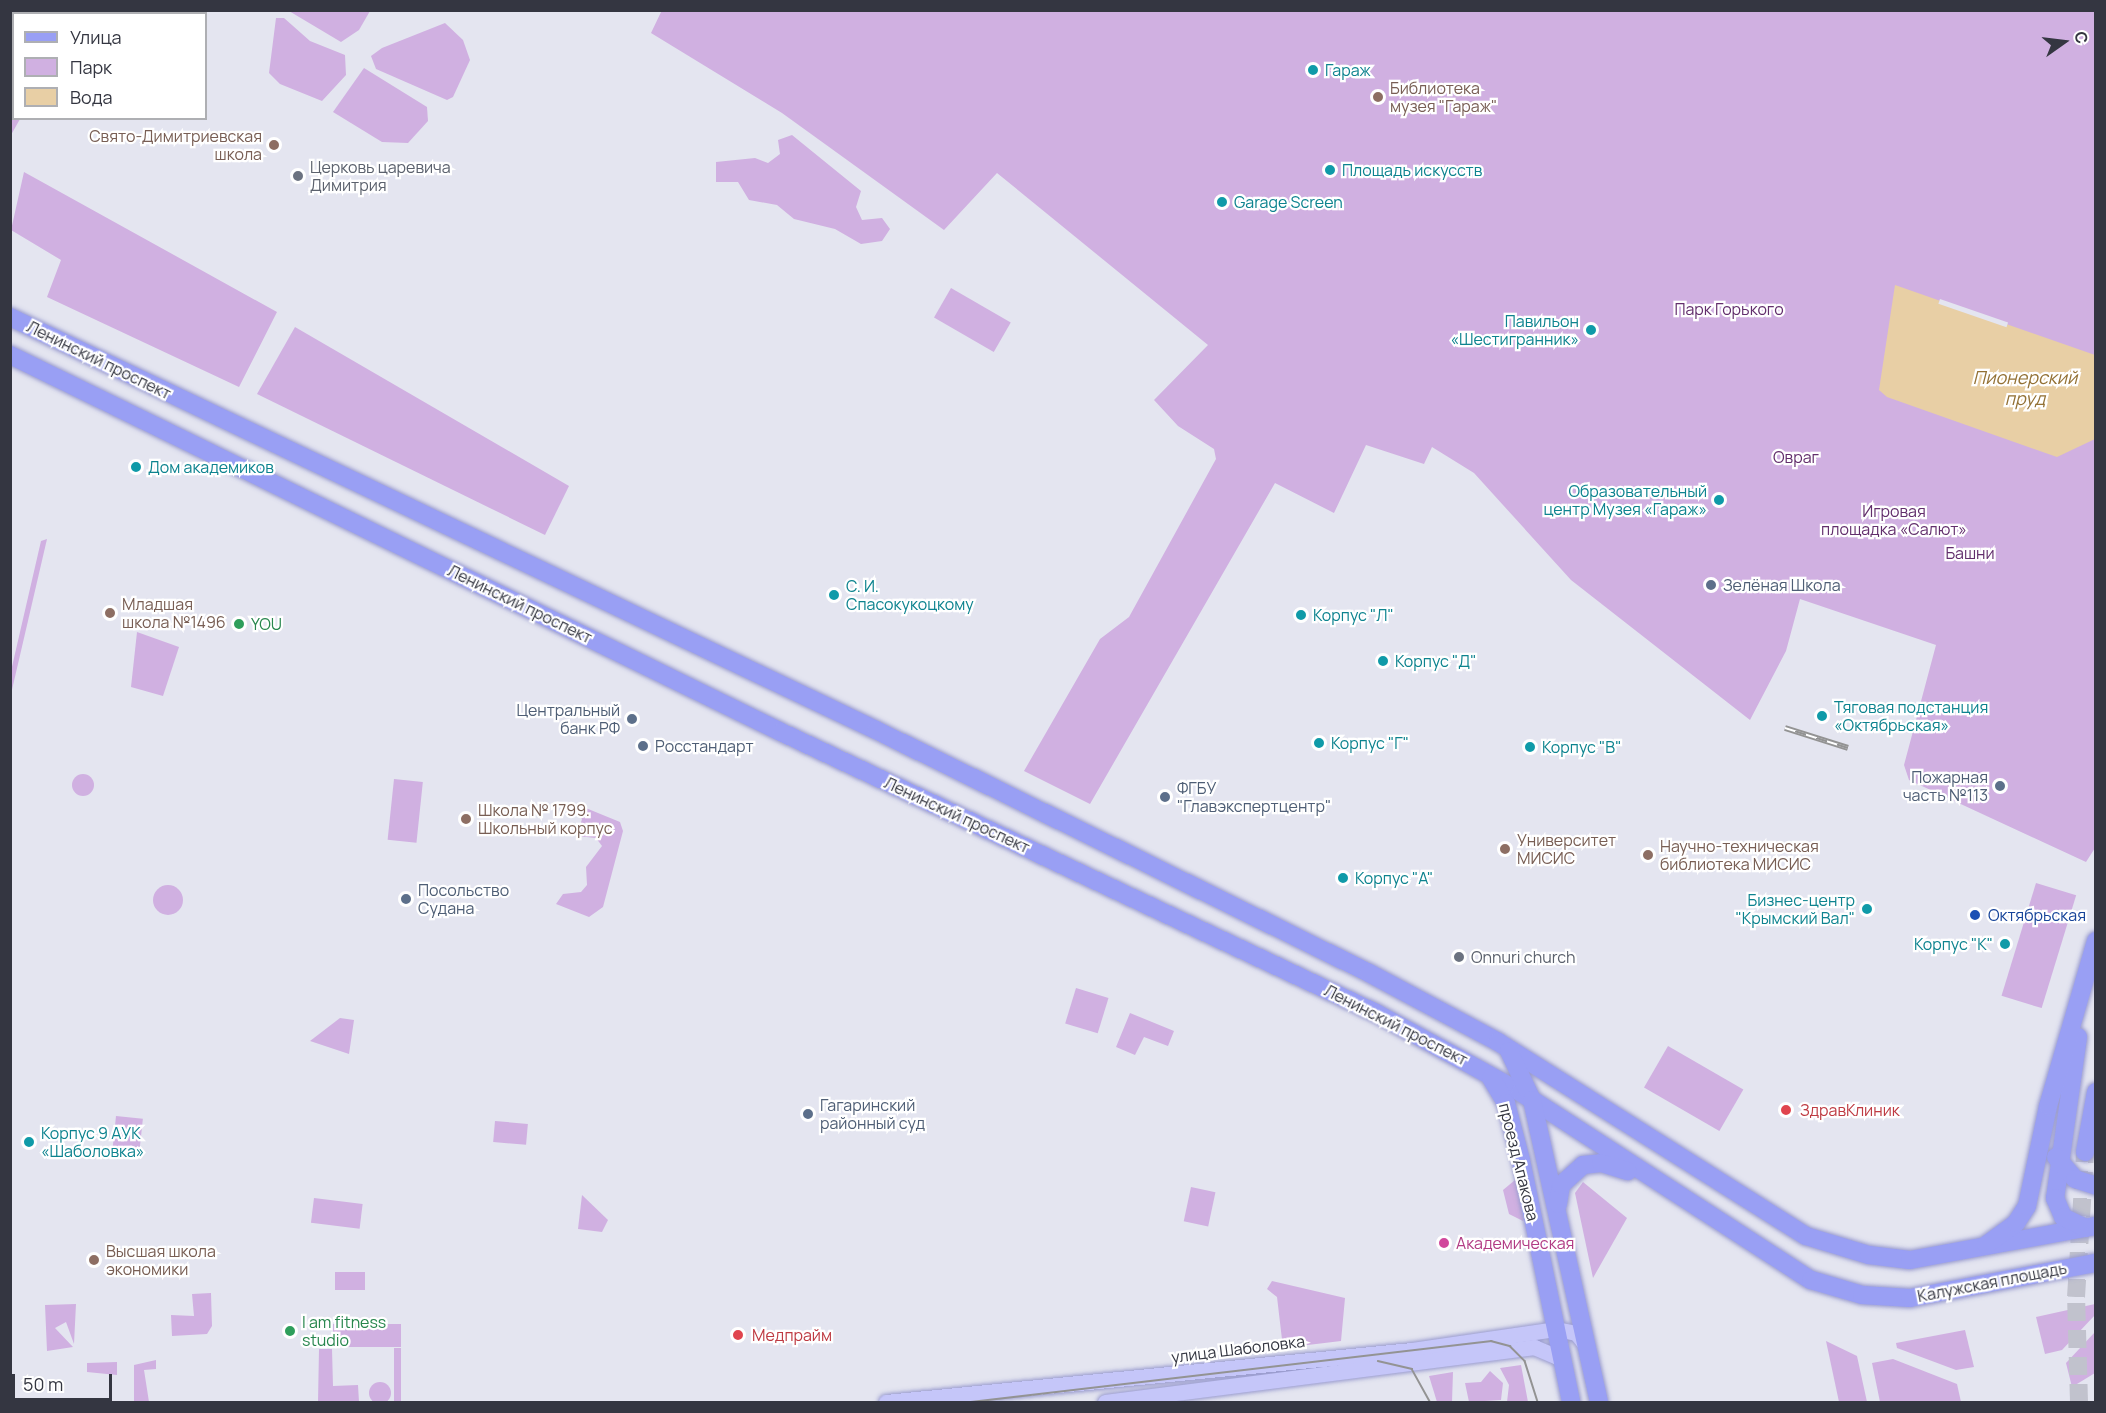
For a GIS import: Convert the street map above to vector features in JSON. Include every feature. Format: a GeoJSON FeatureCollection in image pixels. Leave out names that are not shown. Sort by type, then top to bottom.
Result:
{"type":"FeatureCollection","features":[{"type":"Feature","properties":{"kind":"main road","name":"Ленинский проспект"},"geometry":{"type":"LineString","coordinates":[[10,317],[897,740],[1498,1042],[1787,1226],[1821,1242],[1889,1258]]}},
{"type":"Feature","properties":{"kind":"main road","name":"Ленинский проспект"},"geometry":{"type":"LineString","coordinates":[[10,355],[782,732],[1376,1012],[1483,1070],[1532,1100],[1811,1280],[1887,1298]]}},
{"type":"Feature","properties":{"kind":"main road"},"geometry":{"type":"LineString","coordinates":[[1960,1254],[1994,1240],[2023,1214],[2048,1106],[2096,941]]}},
{"type":"Feature","properties":{"kind":"main road"},"geometry":{"type":"LineString","coordinates":[[2089,964],[2058,1164],[2058,1210],[2091,1227]]}},
{"type":"Feature","properties":{"kind":"main road"},"geometry":{"type":"LineString","coordinates":[[1498,1042],[1521,1067],[1532,1100],[1599,1402]]}},
{"type":"Feature","properties":{"kind":"main road","name":"проезд Апакова"},"geometry":{"type":"LineString","coordinates":[[1483,1070],[1506,1103],[1571,1402]]}},
{"type":"Feature","properties":{"kind":"main road"},"geometry":{"type":"LineString","coordinates":[[2085,1152],[2096,1092]]}},
{"type":"Feature","properties":{"kind":"main road"},"geometry":{"type":"LineString","coordinates":[[2048,1106],[2058,1164],[2083,1184],[2096,1186]]}},
{"type":"Feature","properties":{"kind":"main road"},"geometry":{"type":"LineString","coordinates":[[1558,1217],[1561,1185],[1583,1165],[1601,1163],[1650,1178]]}},
{"type":"Feature","properties":{"kind":"main road","name":"Калужская площадь"},"geometry":{"type":"LineString","coordinates":[[1889,1258],[1960,1254],[2091,1227]]}},
{"type":"Feature","properties":{"kind":"main road","name":"Калужская площадь"},"geometry":{"type":"LineString","coordinates":[[1887,1298],[1953,1293],[2096,1263]]}},
{"type":"Feature","properties":{"kind":"main road"},"geometry":{"type":"LineString","coordinates":[[1556,1329],[1576,1333],[1587,1347]]}},
{"type":"Feature","properties":{"kind":"main road","name":"улица Шаболовка"},"geometry":{"type":"LineString","coordinates":[[886,1402],[1412,1350],[1556,1329]]}},
{"type":"Feature","properties":{"kind":"main road"},"geometry":{"type":"LineString","coordinates":[[1105,1402],[1534,1347],[1562,1359]]}},
{"type":"Feature","properties":{"kind":"green space"},"geometry":{"type":"Polygon","coordinates":[[[11,10],[86,11],[12,12],[12,120],[19,120],[11,135],[11,10]]]}},
{"type":"Feature","properties":{"kind":"green space","name":"Парк Горького"},"geometry":{"type":"Polygon","coordinates":[[[662,10],[2095,11],[2095,848],[2086,862],[1909,780],[1904,765],[1936,645],[1800,599],[1786,651],[1750,720],[1571,580],[1474,473],[1432,447],[1424,464],[1366,445],[1334,513],[1275,483],[1090,804],[1024,771],[1100,639],[1129,617],[1216,459],[1214,449],[1178,426],[1154,400],[1208,345],[997,173],[944,230],[782,113],[651,33],[662,10]]]}},
{"type":"Feature","properties":{"kind":"green space"},"geometry":{"type":"Polygon","coordinates":[[[289,11],[370,11],[359,30],[341,42],[289,11]]]}},
{"type":"Feature","properties":{"kind":"green space"},"geometry":{"type":"Polygon","coordinates":[[[276,18],[284,18],[310,41],[345,55],[346,75],[322,101],[280,84],[269,73],[276,18]]]}},
{"type":"Feature","properties":{"kind":"green space"},"geometry":{"type":"Polygon","coordinates":[[[445,23],[463,40],[470,60],[453,97],[447,100],[376,69],[371,56],[382,48],[445,23]]]}},
{"type":"Feature","properties":{"kind":"green space"},"geometry":{"type":"Polygon","coordinates":[[[364,68],[427,107],[428,121],[408,143],[382,142],[333,112],[364,68]]]}},
{"type":"Feature","properties":{"kind":"green space"},"geometry":{"type":"Polygon","coordinates":[[[792,135],[861,191],[856,207],[862,220],[882,218],[890,229],[882,241],[861,244],[835,229],[794,219],[777,205],[749,200],[738,182],[716,182],[716,162],[755,158],[768,163],[780,154],[778,140],[792,135]]]}},
{"type":"Feature","properties":{"kind":"green space"},"geometry":{"type":"Polygon","coordinates":[[[24,172],[277,312],[239,387],[47,297],[61,260],[11,230],[24,172]]]}},
{"type":"Feature","properties":{"kind":"green space"},"geometry":{"type":"Polygon","coordinates":[[[951,288],[1011,323],[994,352],[934,317],[951,288]]]}},
{"type":"Feature","properties":{"kind":"green space"},"geometry":{"type":"Polygon","coordinates":[[[295,327],[569,486],[545,535],[257,394],[295,327]]]}},
{"type":"Feature","properties":{"kind":"green space"},"geometry":{"type":"Polygon","coordinates":[[[47,539],[11,694],[11,671],[41,541],[47,539]]]}},
{"type":"Feature","properties":{"kind":"green space"},"geometry":{"type":"Polygon","coordinates":[[[137,632],[179,647],[163,696],[131,687],[137,632]]]}},
{"type":"Feature","properties":{"kind":"green space"},"geometry":{"type":"Polygon","coordinates":[[[83,774],[91,777],[94,785],[91,793],[83,796],[75,793],[72,785],[75,777],[83,774]]]}},
{"type":"Feature","properties":{"kind":"green space"},"geometry":{"type":"Polygon","coordinates":[[[394,779],[423,782],[416,843],[388,840],[394,779]]]}},
{"type":"Feature","properties":{"kind":"green space"},"geometry":{"type":"Polygon","coordinates":[[[576,804],[620,822],[623,831],[603,907],[589,917],[556,904],[563,894],[581,892],[587,885],[586,867],[602,846],[596,838],[577,836],[582,819],[575,813],[576,804]]]}},
{"type":"Feature","properties":{"kind":"green space"},"geometry":{"type":"Polygon","coordinates":[[[2036,883],[2076,895],[2042,1008],[2002,996],[2036,883]]]}},
{"type":"Feature","properties":{"kind":"green space"},"geometry":{"type":"Polygon","coordinates":[[[168,885],[178,890],[183,900],[178,910],[168,915],[158,910],[153,900],[158,890],[168,885]]]}},
{"type":"Feature","properties":{"kind":"green space"},"geometry":{"type":"Polygon","coordinates":[[[1076,988],[1109,998],[1098,1033],[1065,1023],[1076,988]]]}},
{"type":"Feature","properties":{"kind":"green space"},"geometry":{"type":"Polygon","coordinates":[[[1130,1013],[1174,1031],[1168,1046],[1144,1037],[1135,1055],[1116,1047],[1130,1013]]]}},
{"type":"Feature","properties":{"kind":"green space"},"geometry":{"type":"Polygon","coordinates":[[[340,1018],[354,1020],[349,1054],[310,1041],[340,1018]]]}},
{"type":"Feature","properties":{"kind":"green space"},"geometry":{"type":"Polygon","coordinates":[[[1668,1046],[1743,1090],[1719,1131],[1644,1088],[1668,1046]]]}},
{"type":"Feature","properties":{"kind":"green space"},"geometry":{"type":"Polygon","coordinates":[[[116,1116],[143,1119],[139,1155],[112,1152],[116,1116]]]}},
{"type":"Feature","properties":{"kind":"green space"},"geometry":{"type":"Polygon","coordinates":[[[495,1121],[528,1124],[526,1145],[493,1142],[495,1121]]]}},
{"type":"Feature","properties":{"kind":"green space"},"geometry":{"type":"Polygon","coordinates":[[[1515,1180],[1523,1221],[1509,1214],[1503,1190],[1515,1180]]]}},
{"type":"Feature","properties":{"kind":"green space"},"geometry":{"type":"Polygon","coordinates":[[[1583,1182],[1627,1218],[1593,1278],[1575,1193],[1583,1182]]]}},
{"type":"Feature","properties":{"kind":"green space"},"geometry":{"type":"Polygon","coordinates":[[[1191,1187],[1215,1192],[1208,1226],[1184,1221],[1191,1187]]]}},
{"type":"Feature","properties":{"kind":"green space"},"geometry":{"type":"Polygon","coordinates":[[[582,1195],[608,1220],[602,1232],[578,1229],[582,1195]]]}},
{"type":"Feature","properties":{"kind":"green space"},"geometry":{"type":"Polygon","coordinates":[[[314,1198],[363,1204],[360,1229],[311,1223],[314,1198]]]}},
{"type":"Feature","properties":{"kind":"green space"},"geometry":{"type":"Polygon","coordinates":[[[335,1272],[365,1272],[365,1290],[335,1290],[335,1272]]]}},
{"type":"Feature","properties":{"kind":"green space"},"geometry":{"type":"Polygon","coordinates":[[[1272,1281],[1345,1298],[1341,1341],[1283,1348],[1277,1297],[1267,1289],[1272,1281]]]}},
{"type":"Feature","properties":{"kind":"green space"},"geometry":{"type":"Polygon","coordinates":[[[211,1293],[212,1326],[207,1334],[172,1336],[171,1315],[194,1316],[192,1294],[211,1293]]]}},
{"type":"Feature","properties":{"kind":"green space"},"geometry":{"type":"Polygon","coordinates":[[[76,1304],[74,1344],[66,1322],[55,1328],[73,1347],[47,1351],[45,1305],[76,1304]]]}},
{"type":"Feature","properties":{"kind":"green space"},"geometry":{"type":"Polygon","coordinates":[[[2095,1304],[2095,1315],[2062,1350],[2045,1354],[2036,1317],[2095,1304]]]}},
{"type":"Feature","properties":{"kind":"green space"},"geometry":{"type":"Polygon","coordinates":[[[333,1324],[401,1324],[401,1347],[333,1347],[333,1324]]]}},
{"type":"Feature","properties":{"kind":"green space"},"geometry":{"type":"Polygon","coordinates":[[[1965,1330],[1974,1367],[1956,1370],[1897,1348],[1896,1343],[1965,1330]]]}},
{"type":"Feature","properties":{"kind":"green space"},"geometry":{"type":"Polygon","coordinates":[[[2095,1332],[2095,1373],[2072,1387],[2066,1363],[2095,1332]]]}},
{"type":"Feature","properties":{"kind":"green space"},"geometry":{"type":"Polygon","coordinates":[[[1826,1341],[1857,1356],[1867,1402],[1839,1402],[1826,1341]]]}},
{"type":"Feature","properties":{"kind":"green space"},"geometry":{"type":"Polygon","coordinates":[[[394,1348],[401,1348],[401,1402],[394,1402],[394,1348]]]}},
{"type":"Feature","properties":{"kind":"green space"},"geometry":{"type":"Polygon","coordinates":[[[319,1349],[332,1349],[333,1386],[358,1385],[359,1402],[318,1402],[319,1349]]]}},
{"type":"Feature","properties":{"kind":"green space"},"geometry":{"type":"Polygon","coordinates":[[[1893,1359],[1957,1384],[1961,1402],[1880,1402],[1872,1363],[1893,1359]]]}},
{"type":"Feature","properties":{"kind":"green space"},"geometry":{"type":"Polygon","coordinates":[[[156,1360],[156,1369],[144,1370],[149,1402],[134,1402],[134,1365],[156,1360]]]}},
{"type":"Feature","properties":{"kind":"green space"},"geometry":{"type":"Polygon","coordinates":[[[117,1362],[117,1375],[87,1372],[87,1363],[117,1362]]]}},
{"type":"Feature","properties":{"kind":"green space"},"geometry":{"type":"Polygon","coordinates":[[[1521,1365],[1528,1402],[1507,1402],[1509,1385],[1500,1368],[1521,1365]]]}},
{"type":"Feature","properties":{"kind":"green space"},"geometry":{"type":"Polygon","coordinates":[[[1490,1371],[1503,1383],[1501,1400],[1469,1402],[1465,1383],[1481,1382],[1490,1371]]]}},
{"type":"Feature","properties":{"kind":"green space"},"geometry":{"type":"Polygon","coordinates":[[[1453,1372],[1452,1402],[1437,1402],[1429,1376],[1453,1372]]]}},
{"type":"Feature","properties":{"kind":"green space"},"geometry":{"type":"Polygon","coordinates":[[[380,1382],[388,1385],[391,1393],[388,1401],[380,1404],[372,1401],[369,1393],[372,1385],[380,1382]]]}},
{"type":"Feature","properties":{"kind":"water","name":"Пионерский пруд"},"geometry":{"type":"Polygon","coordinates":[[[1895,285],[2095,355],[2095,439],[2057,457],[1887,397],[1879,390],[1895,285]]]}},
{"type":"Feature","properties":{"kind":"pier"},"geometry":{"type":"Polygon","coordinates":[[[1940,299],[2008,322],[2006,327],[1938,304],[1940,299]]]}},
{"type":"Feature","properties":{"kind":"tunnel"},"geometry":{"type":"LineString","coordinates":[[2079,1402],[2076,1297],[2085,1152]]}},
{"type":"Feature","properties":{"kind":"tram line"},"geometry":{"type":"LineString","coordinates":[[971,1402],[1491,1341],[1510,1346],[1525,1361],[1538,1402]]}},
{"type":"Feature","properties":{"kind":"tram line"},"geometry":{"type":"LineString","coordinates":[[1378,1361],[1412,1369],[1430,1402]]}},
{"type":"Feature","properties":{"kind":"railway"},"geometry":{"type":"LineString","coordinates":[[1785,728],[1848,748]]}},
{"type":"Feature","properties":{"kind":"place","name":"Гараж"},"geometry":{"type":"Point","coordinates":[1313,70]}},
{"type":"Feature","properties":{"kind":"place","name":"Библиотека музея \"Гараж\""},"geometry":{"type":"Point","coordinates":[1378,97]}},
{"type":"Feature","properties":{"kind":"place","name":"Свято-Димитриевская школа"},"geometry":{"type":"Point","coordinates":[274,145]}},
{"type":"Feature","properties":{"kind":"place","name":"Площадь искусств"},"geometry":{"type":"Point","coordinates":[1330,170]}},
{"type":"Feature","properties":{"kind":"place","name":"Церковь царевича Димитрия"},"geometry":{"type":"Point","coordinates":[298,176]}},
{"type":"Feature","properties":{"kind":"place","name":"Garage Screen"},"geometry":{"type":"Point","coordinates":[1222,202]}},
{"type":"Feature","properties":{"kind":"place","name":"Павильон «Шестигранник»"},"geometry":{"type":"Point","coordinates":[1591,330]}},
{"type":"Feature","properties":{"kind":"place","name":"Дом академиков"},"geometry":{"type":"Point","coordinates":[136,467]}},
{"type":"Feature","properties":{"kind":"place","name":"Образовательный центр Музея «Гараж»"},"geometry":{"type":"Point","coordinates":[1719,500]}},
{"type":"Feature","properties":{"kind":"place","name":"Зелёная Школа"},"geometry":{"type":"Point","coordinates":[1711,585]}},
{"type":"Feature","properties":{"kind":"place","name":"С. И. Спасокукоцкому"},"geometry":{"type":"Point","coordinates":[834,595]}},
{"type":"Feature","properties":{"kind":"place","name":"Младшая школа №1496"},"geometry":{"type":"Point","coordinates":[110,613]}},
{"type":"Feature","properties":{"kind":"place","name":"Корпус \"Л\""},"geometry":{"type":"Point","coordinates":[1301,615]}},
{"type":"Feature","properties":{"kind":"place","name":"YOU"},"geometry":{"type":"Point","coordinates":[239,624]}},
{"type":"Feature","properties":{"kind":"place","name":"Корпус \"Д\""},"geometry":{"type":"Point","coordinates":[1383,661]}},
{"type":"Feature","properties":{"kind":"place","name":"Тяговая подстанция «Октябрьская»"},"geometry":{"type":"Point","coordinates":[1822,716]}},
{"type":"Feature","properties":{"kind":"place","name":"Центральный банк РФ"},"geometry":{"type":"Point","coordinates":[632,719]}},
{"type":"Feature","properties":{"kind":"place","name":"Корпус \"Г\""},"geometry":{"type":"Point","coordinates":[1319,743]}},
{"type":"Feature","properties":{"kind":"place","name":"Росстандарт"},"geometry":{"type":"Point","coordinates":[643,746]}},
{"type":"Feature","properties":{"kind":"place","name":"Корпус \"В\""},"geometry":{"type":"Point","coordinates":[1530,747]}},
{"type":"Feature","properties":{"kind":"place","name":"Пожарная часть №113"},"geometry":{"type":"Point","coordinates":[2000,786]}},
{"type":"Feature","properties":{"kind":"place","name":"ФГБУ \"Главэкспертцентр\""},"geometry":{"type":"Point","coordinates":[1165,797]}},
{"type":"Feature","properties":{"kind":"place","name":"Школа № 1799. Школьный корпус"},"geometry":{"type":"Point","coordinates":[466,819]}},
{"type":"Feature","properties":{"kind":"place","name":"Университет МИСИС"},"geometry":{"type":"Point","coordinates":[1505,849]}},
{"type":"Feature","properties":{"kind":"place","name":"Научно-техническая библиотека МИСИС"},"geometry":{"type":"Point","coordinates":[1648,855]}},
{"type":"Feature","properties":{"kind":"place","name":"Корпус \"А\""},"geometry":{"type":"Point","coordinates":[1343,878]}},
{"type":"Feature","properties":{"kind":"place","name":"Посольство Судана"},"geometry":{"type":"Point","coordinates":[406,899]}},
{"type":"Feature","properties":{"kind":"place","name":"Бизнес-центр \"Крымский Вал\""},"geometry":{"type":"Point","coordinates":[1867,909]}},
{"type":"Feature","properties":{"kind":"place","name":"Октябрьская"},"geometry":{"type":"Point","coordinates":[1975,915]}},
{"type":"Feature","properties":{"kind":"place","name":"Корпус \"К\""},"geometry":{"type":"Point","coordinates":[2005,944]}},
{"type":"Feature","properties":{"kind":"place","name":"Onnuri church"},"geometry":{"type":"Point","coordinates":[1459,957]}},
{"type":"Feature","properties":{"kind":"place","name":"ЗдравКлиник"},"geometry":{"type":"Point","coordinates":[1786,1110]}},
{"type":"Feature","properties":{"kind":"place","name":"Гагаринский районный суд"},"geometry":{"type":"Point","coordinates":[808,1114]}},
{"type":"Feature","properties":{"kind":"place","name":"Корпус 9 АУК «Шаболовка»"},"geometry":{"type":"Point","coordinates":[29,1142]}},
{"type":"Feature","properties":{"kind":"place","name":"Академическая"},"geometry":{"type":"Point","coordinates":[1444,1243]}},
{"type":"Feature","properties":{"kind":"place","name":"Высшая школа экономики"},"geometry":{"type":"Point","coordinates":[94,1260]}},
{"type":"Feature","properties":{"kind":"place","name":"I am fitness studio"},"geometry":{"type":"Point","coordinates":[290,1331]}},
{"type":"Feature","properties":{"kind":"place","name":"Медпрайм"},"geometry":{"type":"Point","coordinates":[738,1335]}},
{"type":"Feature","properties":{"kind":"park label","name":"Овраг"},"geometry":{"type":"Point","coordinates":[1796,457]}},
{"type":"Feature","properties":{"kind":"park label","name":"Игровая площадка «Салют»"},"geometry":{"type":"Point","coordinates":[1894,520]}},
{"type":"Feature","properties":{"kind":"park label","name":"Башни"},"geometry":{"type":"Point","coordinates":[1970,553]}}]}
